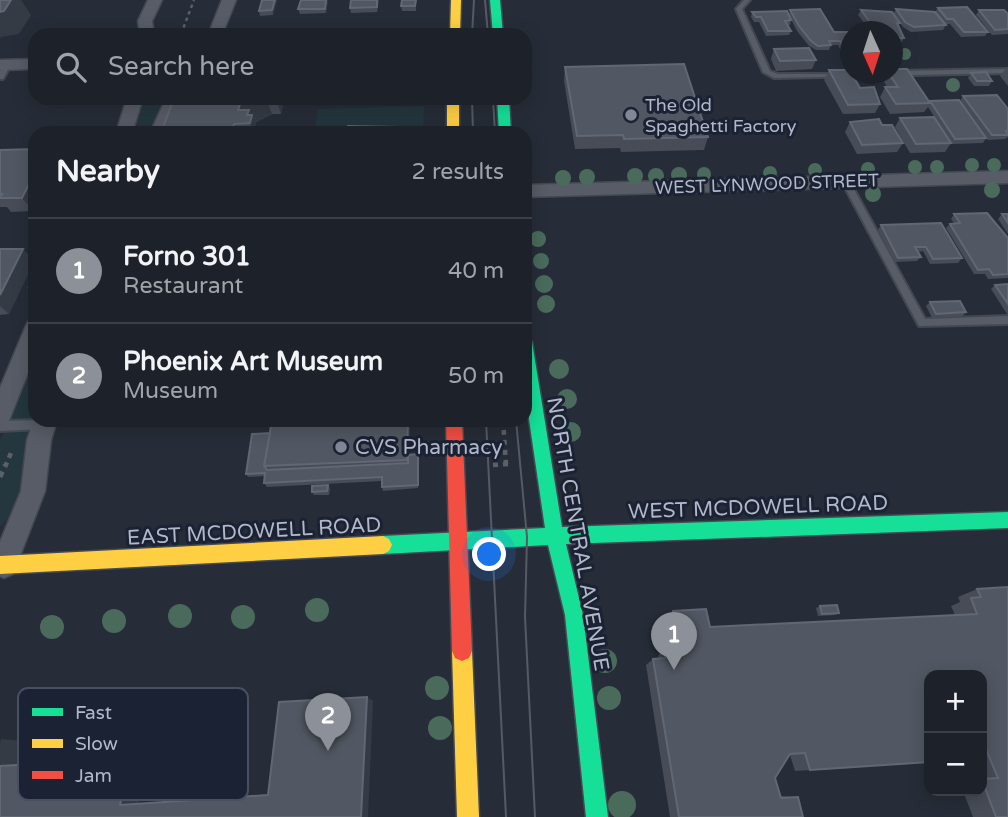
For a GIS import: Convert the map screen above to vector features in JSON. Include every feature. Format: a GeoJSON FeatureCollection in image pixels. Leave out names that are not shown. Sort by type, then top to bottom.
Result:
{"type":"FeatureCollection","features":[{"type":"Feature","properties":{"kind":"main road"},"geometry":{"type":"LineString","coordinates":[[455,28],[456,0]]}},
{"type":"Feature","properties":{"kind":"main road"},"geometry":{"type":"LineString","coordinates":[[495,0],[497,28]]}},
{"type":"Feature","properties":{"kind":"main road"},"geometry":{"type":"LineString","coordinates":[[453,105],[453,126]]}},
{"type":"Feature","properties":{"kind":"main road"},"geometry":{"type":"LineString","coordinates":[[503,105],[505,126]]}},
{"type":"Feature","properties":{"kind":"main road","name":"NORTH CENTRAL AVENUE"},"geometry":{"type":"LineString","coordinates":[[532,387],[555,536],[574,615],[597,817]]}},
{"type":"Feature","properties":{"kind":"main road"},"geometry":{"type":"LineString","coordinates":[[454,427],[468,817]]}},
{"type":"Feature","properties":{"kind":"main road","name":"WEST MCDOWELL ROAD"},"geometry":{"type":"LineString","coordinates":[[510,538],[1008,520]]}},
{"type":"Feature","properties":{"kind":"main road","name":"EAST MCDOWELL ROAD"},"geometry":{"type":"LineString","coordinates":[[2,565],[510,538]]}},
{"type":"Feature","properties":{"kind":"street"},"geometry":{"type":"LineString","coordinates":[[148,28],[145,21],[155,0]]}},
{"type":"Feature","properties":{"kind":"street"},"geometry":{"type":"LineString","coordinates":[[219,28],[229,0]]}},
{"type":"Feature","properties":{"kind":"street"},"geometry":{"type":"LineString","coordinates":[[208,28],[224,18]]}},
{"type":"Feature","properties":{"kind":"street"},"geometry":{"type":"LineString","coordinates":[[3,69],[28,65]]}},
{"type":"Feature","properties":{"kind":"street"},"geometry":{"type":"LineString","coordinates":[[126,126],[133,105]]}},
{"type":"Feature","properties":{"kind":"street"},"geometry":{"type":"LineString","coordinates":[[161,126],[171,105]]}},
{"type":"Feature","properties":{"kind":"street","name":"WEST LYNWOOD STREET"},"geometry":{"type":"LineString","coordinates":[[532,191],[1008,177]]}},
{"type":"Feature","properties":{"kind":"street"},"geometry":{"type":"LineString","coordinates":[[0,416],[28,346]]}},
{"type":"Feature","properties":{"kind":"street"},"geometry":{"type":"LineString","coordinates":[[2,565],[33,491],[43,427]]}},
{"type":"Feature","properties":{"kind":"lane"},"geometry":{"type":"LineString","coordinates":[[747,0],[739,9],[767,72],[777,76],[840,75]]}},
{"type":"Feature","properties":{"kind":"lane"},"geometry":{"type":"LineString","coordinates":[[903,74],[1008,71]]}},
{"type":"Feature","properties":{"kind":"lane"},"geometry":{"type":"LineString","coordinates":[[846,182],[922,323],[1008,320]]}},
{"type":"Feature","properties":{"kind":"lane"},"geometry":{"type":"LineString","coordinates":[[0,426],[28,423]]}},
{"type":"Feature","properties":{"kind":"path"},"geometry":{"type":"LineString","coordinates":[[183,28],[194,0]]}},
{"type":"Feature","properties":{"kind":"path"},"geometry":{"type":"LineString","coordinates":[[493,465],[508,464],[504,427]]}},
{"type":"Feature","properties":{"kind":"path"},"geometry":{"type":"LineString","coordinates":[[0,477],[6,464]]}},
{"type":"Feature","properties":{"kind":"shaded area"},"geometry":{"type":"Polygon","coordinates":[[[139,105],[166,105],[155,126],[132,126],[139,105]]]}},
{"type":"Feature","properties":{"kind":"shaded area"},"geometry":{"type":"Polygon","coordinates":[[[424,106],[423,126],[315,126],[318,109],[424,106]]]}},
{"type":"Feature","properties":{"kind":"shaded area"},"geometry":{"type":"Polygon","coordinates":[[[28,375],[28,427],[34,427],[21,508],[0,526],[0,441],[28,375]]]}},
{"type":"Feature","properties":{"kind":"building"},"geometry":{"type":"Polygon","coordinates":[[[0,0],[11,0],[4,11],[0,12],[0,0]]]}},
{"type":"Feature","properties":{"kind":"building"},"geometry":{"type":"Polygon","coordinates":[[[262,0],[275,0],[272,10],[259,11],[262,0]]]}},
{"type":"Feature","properties":{"kind":"building"},"geometry":{"type":"Polygon","coordinates":[[[301,0],[326,0],[325,9],[298,9],[301,0]]]}},
{"type":"Feature","properties":{"kind":"building"},"geometry":{"type":"Polygon","coordinates":[[[351,0],[377,0],[377,7],[350,8],[351,0]]]}},
{"type":"Feature","properties":{"kind":"building"},"geometry":{"type":"Polygon","coordinates":[[[402,0],[416,0],[415,6],[401,6],[402,0]]]}},
{"type":"Feature","properties":{"kind":"building"},"geometry":{"type":"Polygon","coordinates":[[[967,7],[988,32],[964,32],[938,8],[967,7]]]}},
{"type":"Feature","properties":{"kind":"building"},"geometry":{"type":"Polygon","coordinates":[[[820,9],[834,32],[840,32],[840,41],[829,41],[831,45],[818,46],[799,26],[790,10],[820,9]]]}},
{"type":"Feature","properties":{"kind":"building"},"geometry":{"type":"Polygon","coordinates":[[[896,9],[935,12],[946,25],[914,27],[905,22],[896,9]]]}},
{"type":"Feature","properties":{"kind":"building"},"geometry":{"type":"Polygon","coordinates":[[[861,10],[892,12],[899,21],[869,21],[861,10]]]}},
{"type":"Feature","properties":{"kind":"building"},"geometry":{"type":"Polygon","coordinates":[[[979,10],[1004,10],[1008,14],[1008,29],[995,30],[979,10]]]}},
{"type":"Feature","properties":{"kind":"building"},"geometry":{"type":"Polygon","coordinates":[[[787,11],[791,20],[785,21],[791,31],[768,31],[761,17],[756,17],[752,12],[787,11]]]}},
{"type":"Feature","properties":{"kind":"building"},"geometry":{"type":"Polygon","coordinates":[[[809,48],[816,60],[780,61],[774,49],[809,48]]]}},
{"type":"Feature","properties":{"kind":"building","name":"The Old Spaghetti Factory"},"geometry":{"type":"Polygon","coordinates":[[[684,64],[708,137],[624,139],[623,135],[577,136],[565,67],[684,64]]]}},
{"type":"Feature","properties":{"kind":"building"},"geometry":{"type":"Polygon","coordinates":[[[903,69],[907,69],[930,103],[896,104],[885,87],[898,87],[896,84],[903,84],[903,69]]]}},
{"type":"Feature","properties":{"kind":"building"},"geometry":{"type":"Polygon","coordinates":[[[829,70],[840,70],[840,84],[858,84],[860,88],[874,87],[880,104],[848,105],[829,70]]]}},
{"type":"Feature","properties":{"kind":"building"},"geometry":{"type":"Polygon","coordinates":[[[986,72],[992,81],[977,81],[971,73],[986,72]]]}},
{"type":"Feature","properties":{"kind":"building"},"geometry":{"type":"Polygon","coordinates":[[[997,95],[1008,109],[1008,135],[992,135],[963,96],[997,95]]]}},
{"type":"Feature","properties":{"kind":"building"},"geometry":{"type":"Polygon","coordinates":[[[959,100],[986,138],[955,139],[930,101],[959,100]]]}},
{"type":"Feature","properties":{"kind":"building"},"geometry":{"type":"Polygon","coordinates":[[[171,105],[240,105],[238,110],[249,110],[247,115],[252,115],[250,123],[233,126],[164,126],[171,105]]]}},
{"type":"Feature","properties":{"kind":"building"},"geometry":{"type":"Polygon","coordinates":[[[934,117],[951,143],[916,144],[900,118],[934,117]]]}},
{"type":"Feature","properties":{"kind":"building"},"geometry":{"type":"Polygon","coordinates":[[[879,119],[882,125],[892,125],[903,143],[862,145],[850,122],[879,119]]]}},
{"type":"Feature","properties":{"kind":"building"},"geometry":{"type":"Polygon","coordinates":[[[28,149],[28,186],[22,198],[0,198],[0,150],[28,149]]]}},
{"type":"Feature","properties":{"kind":"building"},"geometry":{"type":"Polygon","coordinates":[[[987,213],[1008,238],[1008,274],[993,275],[989,269],[978,270],[950,224],[960,223],[954,214],[987,213]]]}},
{"type":"Feature","properties":{"kind":"building"},"geometry":{"type":"Polygon","coordinates":[[[941,223],[962,258],[933,259],[926,247],[915,247],[921,257],[898,258],[881,225],[941,223]]]}},
{"type":"Feature","properties":{"kind":"building"},"geometry":{"type":"Polygon","coordinates":[[[0,249],[23,249],[0,295],[0,249]]]}},
{"type":"Feature","properties":{"kind":"building"},"geometry":{"type":"Polygon","coordinates":[[[1008,284],[1008,304],[995,285],[1008,284]]]}},
{"type":"Feature","properties":{"kind":"building"},"geometry":{"type":"Polygon","coordinates":[[[960,301],[966,312],[936,314],[930,302],[960,301]]]}},
{"type":"Feature","properties":{"kind":"building","name":"CVS Pharmacy"},"geometry":{"type":"Polygon","coordinates":[[[271,427],[408,427],[407,460],[264,466],[271,427]]]}},
{"type":"Feature","properties":{"kind":"building"},"geometry":{"type":"Polygon","coordinates":[[[270,433],[264,466],[267,470],[408,463],[408,455],[418,454],[418,485],[382,487],[382,477],[264,483],[265,473],[246,474],[252,434],[270,433]]]}},
{"type":"Feature","properties":{"kind":"building"},"geometry":{"type":"Polygon","coordinates":[[[328,485],[327,491],[312,492],[312,486],[328,485]]]}},
{"type":"Feature","properties":{"kind":"building"},"geometry":{"type":"Polygon","coordinates":[[[1008,587],[1008,817],[996,817],[987,793],[987,779],[998,778],[987,752],[987,670],[924,670],[924,762],[810,770],[805,753],[790,754],[775,778],[781,798],[798,797],[803,817],[679,817],[653,659],[665,658],[673,611],[706,609],[710,627],[977,614],[971,598],[981,597],[977,589],[1008,587]]]}},
{"type":"Feature","properties":{"kind":"building"},"geometry":{"type":"Polygon","coordinates":[[[837,605],[839,613],[822,614],[820,606],[837,605]]]}},
{"type":"Feature","properties":{"kind":"building"},"geometry":{"type":"Polygon","coordinates":[[[367,697],[361,817],[0,817],[0,766],[18,765],[18,800],[121,800],[120,805],[194,800],[248,800],[248,796],[268,795],[279,702],[367,697]]]}},
{"type":"Feature","properties":{"kind":"tram line"},"geometry":{"type":"LineString","coordinates":[[472,28],[474,0]]}},
{"type":"Feature","properties":{"kind":"tram line"},"geometry":{"type":"LineString","coordinates":[[485,0],[487,28]]}},
{"type":"Feature","properties":{"kind":"tram line"},"geometry":{"type":"LineString","coordinates":[[472,105],[473,126]]}},
{"type":"Feature","properties":{"kind":"tram line"},"geometry":{"type":"LineString","coordinates":[[493,105],[495,126]]}},
{"type":"Feature","properties":{"kind":"tram line"},"geometry":{"type":"LineString","coordinates":[[486,427],[506,817]]}},
{"type":"Feature","properties":{"kind":"tram line"},"geometry":{"type":"LineString","coordinates":[[517,427],[527,537],[525,617],[535,817]]}},
{"type":"Feature","properties":{"kind":"traffic: fast"},"geometry":{"type":"LineString","coordinates":[[495,0],[497,28]]}},
{"type":"Feature","properties":{"kind":"traffic: fast"},"geometry":{"type":"LineString","coordinates":[[503,105],[505,126]]}},
{"type":"Feature","properties":{"kind":"traffic: fast"},"geometry":{"type":"LineString","coordinates":[[532,387],[555,536],[574,615],[597,817]]}},
{"type":"Feature","properties":{"kind":"traffic: fast"},"geometry":{"type":"LineString","coordinates":[[383,545],[611,533],[1008,520]]}},
{"type":"Feature","properties":{"kind":"traffic: slow"},"geometry":{"type":"LineString","coordinates":[[455,28],[456,0]]}},
{"type":"Feature","properties":{"kind":"traffic: slow"},"geometry":{"type":"LineString","coordinates":[[453,105],[453,126]]}},
{"type":"Feature","properties":{"kind":"traffic: slow"},"geometry":{"type":"LineString","coordinates":[[0,565],[383,545]]}},
{"type":"Feature","properties":{"kind":"traffic: slow"},"geometry":{"type":"LineString","coordinates":[[462,651],[468,817]]}},
{"type":"Feature","properties":{"kind":"traffic: jam"},"geometry":{"type":"LineString","coordinates":[[454,427],[462,651]]}},
{"type":"Feature","properties":{"kind":"place","name":"The Old Spaghetti Factory"},"geometry":{"type":"Point","coordinates":[631,115]}},
{"type":"Feature","properties":{"kind":"place","name":"CVS Pharmacy"},"geometry":{"type":"Point","coordinates":[341,447]}},
{"type":"Feature","properties":{"kind":"place","name":"Forno 301"},"geometry":{"type":"Point","coordinates":[674,670]}},
{"type":"Feature","properties":{"kind":"place","name":"Phoenix Art Museum"},"geometry":{"type":"Point","coordinates":[328,751]}}]}
